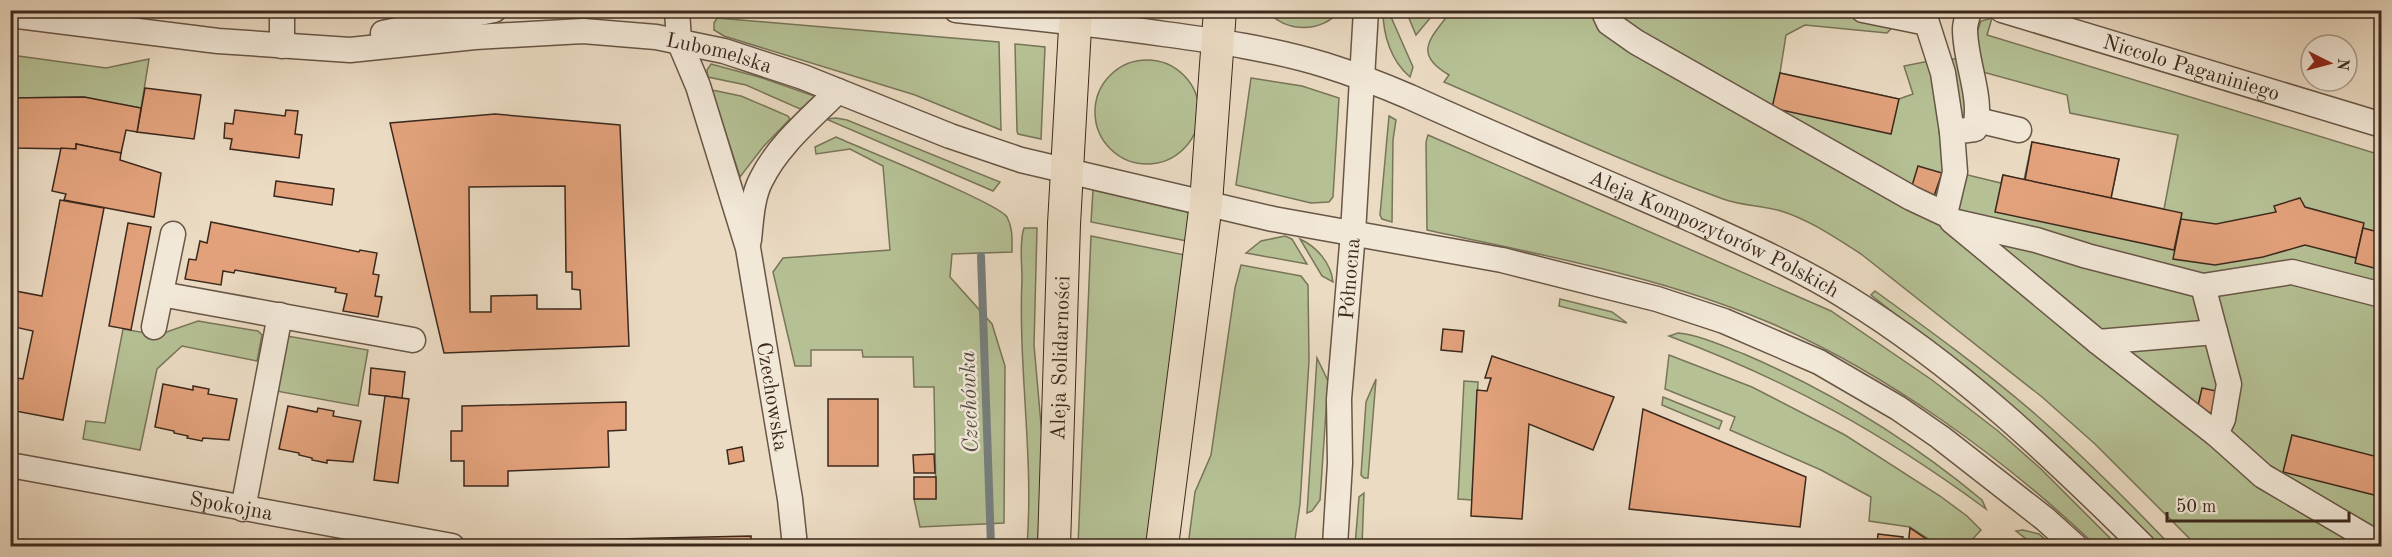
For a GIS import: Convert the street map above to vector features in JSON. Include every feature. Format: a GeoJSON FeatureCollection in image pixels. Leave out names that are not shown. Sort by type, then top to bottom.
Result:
{"type":"FeatureCollection","features":[{"type":"Feature","properties":{"kind":"main road"},"geometry":{"type":"LineString","coordinates":[[1162,546],[1206,203],[1220,10]]}},
{"type":"Feature","properties":{"kind":"main road","name":"Aleja Solidarności"},"geometry":{"type":"LineString","coordinates":[[1054,546],[1066,170],[1076,16]]}},
{"type":"Feature","properties":{"kind":"street"},"geometry":{"type":"LineString","coordinates":[[282,10],[282,46]]}},
{"type":"Feature","properties":{"kind":"street","name":"Lubomelska"},"geometry":{"type":"LineString","coordinates":[[282,46],[387,32],[494,10]]}},
{"type":"Feature","properties":{"kind":"street","name":"Czechowska"},"geometry":{"type":"LineString","coordinates":[[677,10],[679,41],[698,86],[748,248],[788,488],[795,546]]}},
{"type":"Feature","properties":{"kind":"street"},"geometry":{"type":"LineString","coordinates":[[956,10],[1076,16]]}},
{"type":"Feature","properties":{"kind":"street","name":"Północna"},"geometry":{"type":"LineString","coordinates":[[1335,546],[1340,463],[1340,399],[1353,233],[1366,10]]}},
{"type":"Feature","properties":{"kind":"street"},"geometry":{"type":"LineString","coordinates":[[1603,10],[1609,23],[1636,42],[1948,218],[2264,476],[2382,546]]}},
{"type":"Feature","properties":{"kind":"street"},"geometry":{"type":"LineString","coordinates":[[1863,10],[1927,23],[1943,73],[1952,132],[1955,172],[1948,218]]}},
{"type":"Feature","properties":{"kind":"street"},"geometry":{"type":"LineString","coordinates":[[1952,132],[1975,129],[1977,120],[1974,80],[1965,28],[1969,10]]}},
{"type":"Feature","properties":{"kind":"street","name":"Niccolo Paganiniego"},"geometry":{"type":"LineString","coordinates":[[2002,10],[2382,125]]}},
{"type":"Feature","properties":{"kind":"street","name":"Lubomelska"},"geometry":{"type":"LineString","coordinates":[[10,15],[218,41],[350,50],[558,31],[626,33],[679,41],[763,63],[987,150],[1206,203]]}},
{"type":"Feature","properties":{"kind":"street","name":"Aleja Kompozytorów Polskich"},"geometry":{"type":"LineString","coordinates":[[1076,16],[1281,54],[1363,78],[1741,242],[1845,296],[1934,358],[2021,428],[2143,546]]}},
{"type":"Feature","properties":{"kind":"street","name":"Czechowska"},"geometry":{"type":"LineString","coordinates":[[748,248],[751,219],[760,182],[780,152],[808,119],[838,91]]}},
{"type":"Feature","properties":{"kind":"street"},"geometry":{"type":"LineString","coordinates":[[1977,120],[2019,130]]}},
{"type":"Feature","properties":{"kind":"street"},"geometry":{"type":"LineString","coordinates":[[1206,203],[1273,219],[1492,258],[1636,294],[1724,321],[1778,343],[1861,385],[1940,437],[2045,519],[2074,546]]}},
{"type":"Feature","properties":{"kind":"street"},"geometry":{"type":"LineString","coordinates":[[1948,218],[2203,286],[2292,272],[2382,295]]}},
{"type":"Feature","properties":{"kind":"street"},"geometry":{"type":"LineString","coordinates":[[154,327],[173,234]]}},
{"type":"Feature","properties":{"kind":"street"},"geometry":{"type":"LineString","coordinates":[[2203,286],[2229,384],[2223,419],[2216,435]]}},
{"type":"Feature","properties":{"kind":"street"},"geometry":{"type":"LineString","coordinates":[[161,294],[413,340]]}},
{"type":"Feature","properties":{"kind":"street"},"geometry":{"type":"LineString","coordinates":[[243,508],[280,315]]}},
{"type":"Feature","properties":{"kind":"street"},"geometry":{"type":"LineString","coordinates":[[2098,342],[2215,332]]}},
{"type":"Feature","properties":{"kind":"street","name":"Spokojna"},"geometry":{"type":"LineString","coordinates":[[10,465],[243,508],[408,543],[452,546]]}},
{"type":"Feature","properties":{"kind":"green space"},"geometry":{"type":"Polygon","coordinates":[[[1406,10],[1436,11],[1416,35],[1406,10]]]}},
{"type":"Feature","properties":{"kind":"green space"},"geometry":{"type":"Polygon","coordinates":[[[1268,11],[1339,11],[1323,23],[1303,28],[1284,23],[1268,11]]]}},
{"type":"Feature","properties":{"kind":"green space"},"geometry":{"type":"Polygon","coordinates":[[[1383,11],[1391,17],[1413,67],[1410,77],[1403,71],[1389,47],[1383,11]]]}},
{"type":"Feature","properties":{"kind":"green space"},"geometry":{"type":"Polygon","coordinates":[[[1451,11],[1908,11],[1887,33],[1805,25],[1786,35],[1780,73],[1899,99],[1913,94],[1904,66],[1939,59],[1969,59],[1977,120],[1952,132],[1955,172],[2001,183],[2003,175],[2024,180],[2032,142],[2119,159],[2111,198],[2164,209],[2178,135],[2070,113],[2067,95],[1979,71],[1976,35],[1981,21],[1992,18],[1987,35],[2381,155],[2381,546],[2197,546],[2095,444],[2042,397],[1861,254],[1832,236],[1802,219],[1781,211],[1730,201],[1652,172],[1444,82],[1449,75],[1437,67],[1428,52],[1432,37],[1451,11]]]}},
{"type":"Feature","properties":{"kind":"green space"},"geometry":{"type":"Polygon","coordinates":[[[717,18],[999,42],[1001,130],[915,95],[724,36],[714,30],[717,18]]]}},
{"type":"Feature","properties":{"kind":"green space"},"geometry":{"type":"Polygon","coordinates":[[[1015,44],[1045,47],[1041,139],[1018,134],[1017,131],[1015,44]]]}},
{"type":"Feature","properties":{"kind":"green space"},"geometry":{"type":"Polygon","coordinates":[[[11,55],[106,68],[149,59],[141,108],[84,97],[11,98],[11,55]]]}},
{"type":"Feature","properties":{"kind":"green space"},"geometry":{"type":"Polygon","coordinates":[[[1147,60],[1167,64],[1176,69],[1190,83],[1195,92],[1199,112],[1195,132],[1190,141],[1176,155],[1167,160],[1147,164],[1127,160],[1118,155],[1104,141],[1099,132],[1095,112],[1099,92],[1104,83],[1118,69],[1127,64],[1147,60]]]}},
{"type":"Feature","properties":{"kind":"green space"},"geometry":{"type":"Polygon","coordinates":[[[711,64],[759,77],[817,97],[800,109],[746,85],[708,77],[707,70],[711,64]]]}},
{"type":"Feature","properties":{"kind":"green space"},"geometry":{"type":"Polygon","coordinates":[[[1251,78],[1302,86],[1339,98],[1333,197],[1329,202],[1311,203],[1236,185],[1251,78]]]}},
{"type":"Feature","properties":{"kind":"green space"},"geometry":{"type":"Polygon","coordinates":[[[712,90],[741,96],[788,116],[790,119],[763,147],[740,177],[712,90]]]}},
{"type":"Feature","properties":{"kind":"green space"},"geometry":{"type":"Polygon","coordinates":[[[1389,116],[1396,120],[1393,140],[1392,222],[1382,219],[1380,215],[1389,116]]]}},
{"type":"Feature","properties":{"kind":"green space"},"geometry":{"type":"Polygon","coordinates":[[[826,119],[847,120],[1000,182],[993,191],[826,119]]]}},
{"type":"Feature","properties":{"kind":"green space"},"geometry":{"type":"Polygon","coordinates":[[[1428,135],[1831,311],[1932,380],[1998,431],[2040,468],[2118,546],[2096,546],[2061,513],[1983,450],[1899,391],[1812,342],[1727,306],[1643,279],[1427,230],[1426,142],[1428,135]]]}},
{"type":"Feature","properties":{"kind":"green space"},"geometry":{"type":"Polygon","coordinates":[[[836,137],[980,200],[998,210],[1009,221],[1012,252],[952,254],[950,277],[992,324],[1005,366],[1004,523],[920,527],[914,499],[936,498],[934,387],[914,387],[913,357],[863,357],[862,350],[811,350],[811,366],[795,366],[773,272],[783,258],[890,250],[883,166],[850,149],[816,154],[815,147],[836,137]]]}},
{"type":"Feature","properties":{"kind":"green space"},"geometry":{"type":"Polygon","coordinates":[[[1093,190],[1191,213],[1187,241],[1091,222],[1093,190]]]}},
{"type":"Feature","properties":{"kind":"green space"},"geometry":{"type":"Polygon","coordinates":[[[1024,228],[1037,228],[1034,345],[1042,436],[1038,546],[1027,546],[1029,479],[1021,312],[1021,246],[1024,228]]]}},
{"type":"Feature","properties":{"kind":"green space"},"geometry":{"type":"Polygon","coordinates":[[[1091,236],[1185,255],[1147,546],[1078,546],[1091,236]]]}},
{"type":"Feature","properties":{"kind":"green space"},"geometry":{"type":"Polygon","coordinates":[[[1285,236],[1292,239],[1307,264],[1246,253],[1261,241],[1285,236]]]}},
{"type":"Feature","properties":{"kind":"green space"},"geometry":{"type":"Polygon","coordinates":[[[1300,239],[1322,256],[1332,275],[1333,282],[1322,276],[1300,239]]]}},
{"type":"Feature","properties":{"kind":"green space"},"geometry":{"type":"Polygon","coordinates":[[[1241,265],[1301,276],[1308,285],[1309,361],[1300,504],[1294,546],[1188,546],[1195,492],[1211,455],[1235,288],[1241,265]]]}},
{"type":"Feature","properties":{"kind":"green space"},"geometry":{"type":"Polygon","coordinates":[[[1875,291],[1976,365],[2034,413],[2104,478],[2171,546],[2159,546],[2081,468],[2025,417],[1871,295],[1875,291]]]}},
{"type":"Feature","properties":{"kind":"green space"},"geometry":{"type":"Polygon","coordinates":[[[1560,299],[1612,312],[1627,323],[1559,306],[1560,299]]]}},
{"type":"Feature","properties":{"kind":"green space"},"geometry":{"type":"Polygon","coordinates":[[[198,321],[258,331],[262,335],[257,361],[182,346],[157,369],[140,450],[83,439],[86,421],[105,423],[123,329],[158,335],[198,321]]]}},
{"type":"Feature","properties":{"kind":"green space"},"geometry":{"type":"Polygon","coordinates":[[[1678,333],[1703,338],[1744,354],[1837,400],[1927,457],[1982,500],[1986,509],[1910,456],[1834,411],[1755,371],[1669,336],[1678,333]]]}},
{"type":"Feature","properties":{"kind":"green space"},"geometry":{"type":"Polygon","coordinates":[[[287,336],[368,350],[358,406],[276,391],[287,336]]]}},
{"type":"Feature","properties":{"kind":"green space"},"geometry":{"type":"Polygon","coordinates":[[[1669,355],[1752,387],[1845,435],[1940,496],[1967,516],[1981,530],[1966,546],[1936,546],[1910,527],[1869,521],[1871,497],[1821,470],[1730,430],[1735,417],[1665,389],[1669,355]]]}},
{"type":"Feature","properties":{"kind":"green space"},"geometry":{"type":"Polygon","coordinates":[[[1317,358],[1328,381],[1320,500],[1312,511],[1307,513],[1317,358]]]}},
{"type":"Feature","properties":{"kind":"green space"},"geometry":{"type":"Polygon","coordinates":[[[1376,379],[1368,478],[1364,478],[1361,475],[1366,402],[1376,379]]]}},
{"type":"Feature","properties":{"kind":"green space"},"geometry":{"type":"Polygon","coordinates":[[[1464,381],[1478,382],[1472,500],[1458,499],[1464,381]]]}},
{"type":"Feature","properties":{"kind":"green space"},"geometry":{"type":"Polygon","coordinates":[[[1663,397],[1722,421],[1719,429],[1662,405],[1663,397]]]}},
{"type":"Feature","properties":{"kind":"green space"},"geometry":{"type":"Polygon","coordinates":[[[1364,493],[1362,546],[1355,546],[1359,497],[1364,493]]]}},
{"type":"Feature","properties":{"kind":"green space"},"geometry":{"type":"Polygon","coordinates":[[[2023,530],[2039,534],[2052,546],[2035,546],[2016,531],[2023,530]]]}},
{"type":"Feature","properties":{"kind":"green space"},"geometry":{"type":"Polygon","coordinates":[[[958,540],[1020,540],[1020,546],[957,546],[958,540]]]}},
{"type":"Feature","properties":{"kind":"building"},"geometry":{"type":"Polygon","coordinates":[[[2356,10],[2382,10],[2382,18],[2380,17],[2356,10]]]}},
{"type":"Feature","properties":{"kind":"building"},"geometry":{"type":"Polygon","coordinates":[[[1780,73],[1899,99],[1891,134],[1772,108],[1780,73]]]}},
{"type":"Feature","properties":{"kind":"building"},"geometry":{"type":"Polygon","coordinates":[[[145,88],[201,95],[194,139],[137,132],[145,88]]]}},
{"type":"Feature","properties":{"kind":"building"},"geometry":{"type":"Polygon","coordinates":[[[84,97],[141,108],[137,132],[126,130],[121,153],[76,144],[76,149],[10,148],[10,98],[84,97]]]}},
{"type":"Feature","properties":{"kind":"building"},"geometry":{"type":"Polygon","coordinates":[[[235,110],[285,116],[286,110],[298,111],[295,134],[302,135],[299,158],[230,149],[232,139],[224,138],[225,123],[233,124],[235,110]]]}},
{"type":"Feature","properties":{"kind":"building"},"geometry":{"type":"Polygon","coordinates":[[[495,114],[620,125],[629,346],[444,353],[390,123],[495,114]],[[565,186],[469,187],[470,312],[491,312],[491,296],[537,295],[537,309],[581,309],[580,290],[572,289],[572,272],[566,272],[565,186]]]}},
{"type":"Feature","properties":{"kind":"building"},"geometry":{"type":"Polygon","coordinates":[[[2032,142],[2119,159],[2111,198],[2025,180],[2032,142]]]}},
{"type":"Feature","properties":{"kind":"building"},"geometry":{"type":"Polygon","coordinates":[[[76,144],[121,153],[120,160],[161,173],[154,217],[64,200],[66,194],[52,191],[61,148],[76,149],[76,144]]]}},
{"type":"Feature","properties":{"kind":"building"},"geometry":{"type":"Polygon","coordinates":[[[1918,166],[1942,173],[1934,196],[1911,189],[1918,166]]]}},
{"type":"Feature","properties":{"kind":"building"},"geometry":{"type":"Polygon","coordinates":[[[2003,175],[2182,213],[2174,250],[1995,212],[2003,175]]]}},
{"type":"Feature","properties":{"kind":"building"},"geometry":{"type":"Polygon","coordinates":[[[276,181],[334,189],[332,205],[274,196],[276,181]]]}},
{"type":"Feature","properties":{"kind":"building"},"geometry":{"type":"Polygon","coordinates":[[[2300,198],[2305,207],[2364,223],[2356,258],[2305,245],[2263,257],[2215,265],[2173,259],[2181,219],[2216,224],[2276,212],[2274,206],[2300,198]]]}},
{"type":"Feature","properties":{"kind":"building"},"geometry":{"type":"Polygon","coordinates":[[[60,200],[104,208],[63,420],[10,410],[10,377],[23,379],[33,331],[10,326],[10,290],[42,296],[60,200]]]}},
{"type":"Feature","properties":{"kind":"building"},"geometry":{"type":"Polygon","coordinates":[[[211,222],[359,252],[360,250],[377,253],[373,274],[379,275],[375,296],[382,297],[378,317],[343,311],[347,294],[335,292],[336,288],[235,270],[234,273],[223,271],[221,285],[185,279],[189,259],[196,260],[200,241],[207,243],[211,222]]]}},
{"type":"Feature","properties":{"kind":"building"},"geometry":{"type":"Polygon","coordinates":[[[128,223],[151,227],[131,330],[109,326],[128,223]]]}},
{"type":"Feature","properties":{"kind":"building"},"geometry":{"type":"Polygon","coordinates":[[[2363,228],[2382,233],[2382,270],[2355,263],[2363,228]]]}},
{"type":"Feature","properties":{"kind":"building"},"geometry":{"type":"Polygon","coordinates":[[[1443,329],[1464,331],[1462,352],[1441,350],[1443,329]]]}},
{"type":"Feature","properties":{"kind":"building"},"geometry":{"type":"Polygon","coordinates":[[[1492,356],[1614,397],[1593,450],[1529,424],[1522,519],[1471,516],[1477,390],[1487,391],[1491,378],[1485,378],[1492,356]]]}},
{"type":"Feature","properties":{"kind":"building"},"geometry":{"type":"Polygon","coordinates":[[[371,368],[405,372],[402,398],[369,394],[371,368]]]}},
{"type":"Feature","properties":{"kind":"building"},"geometry":{"type":"Polygon","coordinates":[[[163,384],[193,390],[193,386],[209,389],[208,394],[237,399],[229,440],[203,438],[202,441],[155,427],[163,384]]]}},
{"type":"Feature","properties":{"kind":"building"},"geometry":{"type":"Polygon","coordinates":[[[2202,388],[2221,392],[2216,414],[2197,410],[2202,388]]]}},
{"type":"Feature","properties":{"kind":"building"},"geometry":{"type":"Polygon","coordinates":[[[385,396],[409,399],[398,483],[374,480],[385,396]]]}},
{"type":"Feature","properties":{"kind":"building"},"geometry":{"type":"Polygon","coordinates":[[[828,399],[878,399],[878,466],[828,466],[828,399]]]}},
{"type":"Feature","properties":{"kind":"building"},"geometry":{"type":"Polygon","coordinates":[[[626,402],[626,430],[608,431],[609,467],[508,471],[508,486],[464,486],[464,461],[451,461],[451,431],[462,431],[462,406],[626,402]]]}},
{"type":"Feature","properties":{"kind":"building"},"geometry":{"type":"Polygon","coordinates":[[[288,406],[317,412],[318,408],[334,411],[333,416],[361,421],[353,462],[327,460],[327,463],[279,449],[288,406]]]}},
{"type":"Feature","properties":{"kind":"building"},"geometry":{"type":"Polygon","coordinates":[[[1643,409],[1806,477],[1800,527],[1629,509],[1643,409]]]}},
{"type":"Feature","properties":{"kind":"building"},"geometry":{"type":"Polygon","coordinates":[[[2292,435],[2382,458],[2382,497],[2283,472],[2292,435]]]}},
{"type":"Feature","properties":{"kind":"building"},"geometry":{"type":"Polygon","coordinates":[[[742,447],[744,461],[729,464],[727,450],[742,447]]]}},
{"type":"Feature","properties":{"kind":"building"},"geometry":{"type":"Polygon","coordinates":[[[934,454],[935,473],[914,473],[913,455],[934,454]]]}},
{"type":"Feature","properties":{"kind":"building"},"geometry":{"type":"Polygon","coordinates":[[[914,477],[936,477],[936,499],[914,499],[914,477]]]}},
{"type":"Feature","properties":{"kind":"building"},"geometry":{"type":"Polygon","coordinates":[[[1910,528],[1935,545],[1935,546],[1908,546],[1910,528]]]}},
{"type":"Feature","properties":{"kind":"building"},"geometry":{"type":"Polygon","coordinates":[[[1878,534],[1903,537],[1902,546],[1877,544],[1878,534]]]}},
{"type":"Feature","properties":{"kind":"building"},"geometry":{"type":"Polygon","coordinates":[[[751,536],[751,546],[572,546],[572,540],[751,536]]]}},
{"type":"Feature","properties":{"kind":"building"},"geometry":{"type":"Polygon","coordinates":[[[23,539],[34,541],[33,546],[22,546],[23,539]]]}},
{"type":"Feature","properties":{"kind":"waterway","name":"Czechówka"},"geometry":{"type":"LineString","coordinates":[[981,256],[991,546]]}}]}
